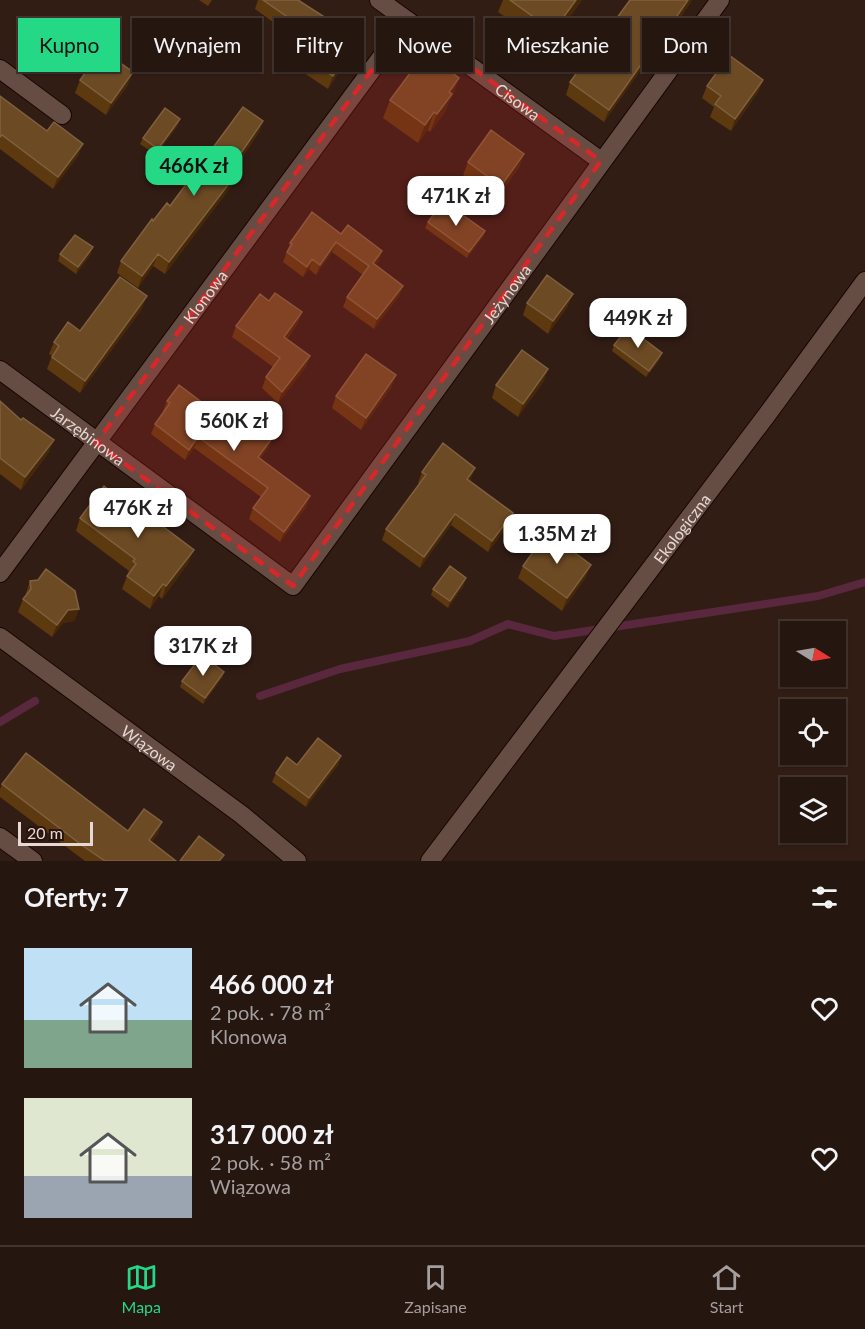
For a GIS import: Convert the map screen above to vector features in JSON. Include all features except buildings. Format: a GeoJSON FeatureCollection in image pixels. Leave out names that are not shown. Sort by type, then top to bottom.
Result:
{"type":"FeatureCollection","features":[{"type":"Feature","properties":{"kind":"street","name":"Cisowa"},"geometry":{"type":"LineString","coordinates":[[379,0],[404,18]]}},
{"type":"Feature","properties":{"kind":"street","name":"Jeżynowa"},"geometry":{"type":"LineString","coordinates":[[293,586],[720,0]]}},
{"type":"Feature","properties":{"kind":"street","name":"Klonowa"},"geometry":{"type":"LineString","coordinates":[[0,573],[376,64]]}},
{"type":"Feature","properties":{"kind":"street","name":"Cisowa"},"geometry":{"type":"LineString","coordinates":[[473,68],[601,161]]}},
{"type":"Feature","properties":{"kind":"street"},"geometry":{"type":"LineString","coordinates":[[0,69],[62,115]]}},
{"type":"Feature","properties":{"kind":"street","name":"Ekologiczna"},"geometry":{"type":"LineString","coordinates":[[430,861],[865,281]]}},
{"type":"Feature","properties":{"kind":"street","name":"Jarzębinowa"},"geometry":{"type":"LineString","coordinates":[[0,370],[293,586]]}},
{"type":"Feature","properties":{"kind":"street","name":"Wiązowa"},"geometry":{"type":"LineString","coordinates":[[0,637],[242,815],[293,860]]}},
{"type":"Feature","properties":{"kind":"street"},"geometry":{"type":"LineString","coordinates":[[0,837],[33,861]]}},
{"type":"Feature","properties":{"kind":"highlighted area"},"geometry":{"type":"Polygon","coordinates":[[[408,21],[601,161],[293,586],[96,443],[408,21]]]}},
{"type":"Feature","properties":{"kind":"waterway"},"geometry":{"type":"LineString","coordinates":[[260,696],[340,669],[470,641],[508,624],[554,636],[818,596],[865,582]]}},
{"type":"Feature","properties":{"kind":"waterway"},"geometry":{"type":"LineString","coordinates":[[0,722],[35,701]]}}]}
